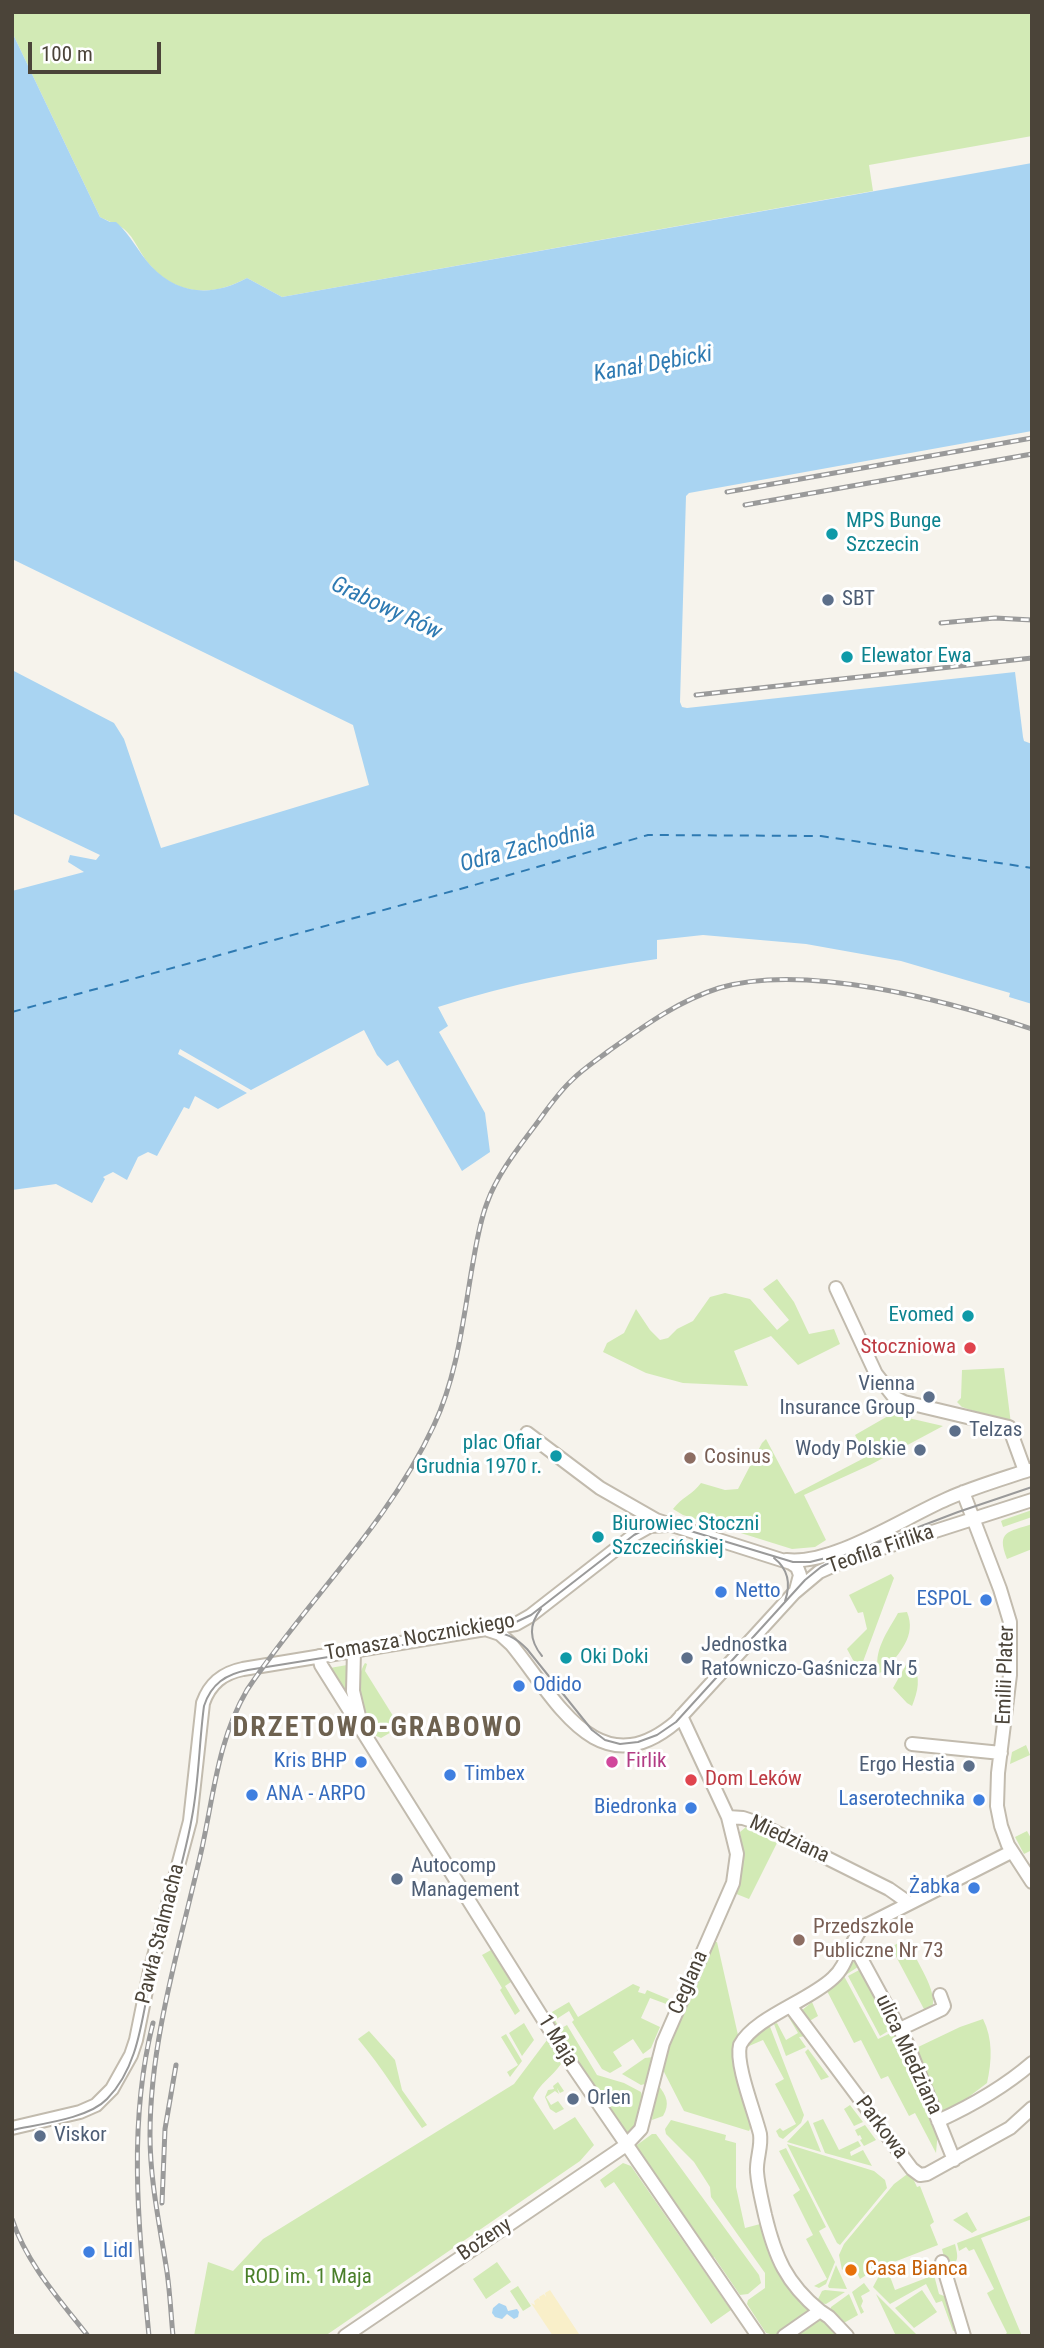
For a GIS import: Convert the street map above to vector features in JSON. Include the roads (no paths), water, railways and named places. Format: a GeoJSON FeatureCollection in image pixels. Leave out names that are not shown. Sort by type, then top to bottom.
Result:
{"type":"FeatureCollection","features":[{"type":"Feature","properties":{"kind":"street"},"geometry":{"type":"LineString","coordinates":[[836,1288],[876,1374],[887,1391],[904,1402],[1009,1427],[1028,1470]]}},
{"type":"Feature","properties":{"kind":"street"},"geometry":{"type":"LineString","coordinates":[[527,1433],[600,1488],[668,1525],[791,1563],[799,1571],[800,1582],[794,1593]]}},
{"type":"Feature","properties":{"kind":"street","name":"Teofila Firlika"},"geometry":{"type":"LineString","coordinates":[[779,1559],[807,1560],[828,1555],[963,1492],[1028,1470]]}},
{"type":"Feature","properties":{"kind":"street"},"geometry":{"type":"LineString","coordinates":[[963,1492],[973,1519]]}},
{"type":"Feature","properties":{"kind":"street"},"geometry":{"type":"LineString","coordinates":[[617,1499],[632,1522],[631,1534],[626,1540]]}},
{"type":"Feature","properties":{"kind":"street","name":"Teofila Firlika"},"geometry":{"type":"LineString","coordinates":[[485,1629],[504,1637],[576,1727],[601,1742],[623,1744],[646,1740],[667,1729],[681,1716],[794,1593],[816,1574],[836,1563],[1032,1500]]}},
{"type":"Feature","properties":{"kind":"street","name":"Emilii Plater"},"geometry":{"type":"LineString","coordinates":[[973,1519],[1004,1600],[1010,1629],[1010,1675],[997,1782],[997,1806],[1011,1852],[1032,1882]]}},
{"type":"Feature","properties":{"kind":"street","name":"Tomasza Nocznickiego"},"geometry":{"type":"LineString","coordinates":[[226,1674],[245,1668],[510,1626],[530,1616],[626,1540],[648,1527],[668,1525]]}},
{"type":"Feature","properties":{"kind":"street"},"geometry":{"type":"LineString","coordinates":[[519,1654],[516,1632],[530,1616]]}},
{"type":"Feature","properties":{"kind":"street","name":"1 Maja"},"geometry":{"type":"LineString","coordinates":[[354,1651],[354,1697],[369,1738]]}},
{"type":"Feature","properties":{"kind":"street","name":"1 Maja"},"geometry":{"type":"LineString","coordinates":[[319,1656],[321,1665],[572,2065],[758,2336]]}},
{"type":"Feature","properties":{"kind":"street","name":"Pawła Stalmacha"},"geometry":{"type":"LineString","coordinates":[[12,2128],[95,2106],[112,2089],[131,2055],[189,1824],[203,1703],[212,1685],[226,1674]]}},
{"type":"Feature","properties":{"kind":"street","name":"Miedziana"},"geometry":{"type":"LineString","coordinates":[[681,1716],[728,1817],[755,1822],[889,1889],[909,1903]]}},
{"type":"Feature","properties":{"kind":"street","name":"Emilii Plater"},"geometry":{"type":"LineString","coordinates":[[912,1744],[1001,1753]]}},
{"type":"Feature","properties":{"kind":"street","name":"Ceglana"},"geometry":{"type":"LineString","coordinates":[[626,2145],[641,2129],[663,2043],[733,1883],[737,1854],[728,1817]]}},
{"type":"Feature","properties":{"kind":"street"},"geometry":{"type":"LineString","coordinates":[[847,2336],[797,2289],[780,2265],[761,2196],[757,2169],[760,2135],[739,2051],[743,2039],[755,2028],[819,1990],[837,1974],[861,1929],[1011,1852]]}},
{"type":"Feature","properties":{"kind":"street","name":"ulica Miedziana"},"geometry":{"type":"LineString","coordinates":[[857,1951],[900,2029],[954,2160]]}},
{"type":"Feature","properties":{"kind":"street"},"geometry":{"type":"LineString","coordinates":[[900,2029],[942,2009],[944,2002],[940,1995]]}},
{"type":"Feature","properties":{"kind":"street","name":"Parkowa"},"geometry":{"type":"LineString","coordinates":[[791,2007],[918,2175],[927,2174],[1010,2128],[1032,2108]]}},
{"type":"Feature","properties":{"kind":"street"},"geometry":{"type":"LineString","coordinates":[[938,2121],[976,2104],[1032,2063]]}},
{"type":"Feature","properties":{"kind":"street","name":"Bożeny"},"geometry":{"type":"LineString","coordinates":[[345,2336],[626,2145]]}},
{"type":"Feature","properties":{"kind":"street"},"geometry":{"type":"LineString","coordinates":[[942,2262],[964,2336]]}},
{"type":"Feature","properties":{"kind":"street"},"geometry":{"type":"LineString","coordinates":[[784,2336],[820,2311]]}},
{"type":"Feature","properties":{"kind":"water"},"geometry":{"type":"Polygon","coordinates":[[[12,32],[100,217],[116,222],[161,276],[184,288],[196,290],[221,288],[247,278],[282,297],[1032,163],[1032,431],[689,493],[686,496],[680,702],[682,707],[687,708],[1015,672],[1023,737],[1024,741],[1032,744],[1032,1004],[1009,997],[1010,993],[901,961],[806,944],[703,935],[657,940],[657,959],[546,979],[438,1007],[448,1026],[439,1032],[485,1113],[490,1152],[462,1171],[398,1060],[387,1066],[377,1055],[364,1030],[251,1090],[180,1049],[178,1054],[247,1093],[218,1109],[195,1096],[189,1109],[184,1107],[157,1156],[148,1152],[138,1157],[127,1180],[113,1172],[103,1177],[105,1179],[92,1203],[56,1184],[12,1190],[12,891],[84,872],[68,862],[70,855],[96,860],[100,855],[12,813],[12,670],[114,723],[124,739],[161,848],[369,785],[353,725],[12,559],[12,32]]]}},
{"type":"Feature","properties":{"kind":"water"},"geometry":{"type":"Polygon","coordinates":[[[499,2303],[506,2306],[508,2311],[517,2309],[518,2317],[514,2319],[507,2314],[502,2319],[495,2317],[493,2308],[499,2303]]]}},
{"type":"Feature","properties":{"kind":"tram line"},"geometry":{"type":"LineString","coordinates":[[12,2130],[62,2120],[99,2106],[118,2086],[127,2071],[138,2039],[152,1971],[188,1836],[196,1790],[204,1706],[215,1686],[226,1677],[248,1670],[496,1632],[513,1637],[527,1649],[592,1730],[605,1740],[620,1744],[638,1742],[657,1735],[676,1722],[805,1580],[821,1567],[840,1557],[958,1512],[1032,1487]]}},
{"type":"Feature","properties":{"kind":"tram line"},"geometry":{"type":"LineString","coordinates":[[490,1627],[516,1622],[531,1615],[634,1535],[653,1525],[674,1526],[793,1562],[810,1562],[830,1557]]}},
{"type":"Feature","properties":{"kind":"tram line"},"geometry":{"type":"LineString","coordinates":[[774,1558],[787,1577],[785,1601]]}},
{"type":"Feature","properties":{"kind":"tram line"},"geometry":{"type":"LineString","coordinates":[[541,1609],[534,1621],[532,1633],[542,1656]]}},
{"type":"Feature","properties":{"kind":"railway"},"geometry":{"type":"LineString","coordinates":[[727,492],[1032,438]]}},
{"type":"Feature","properties":{"kind":"railway"},"geometry":{"type":"LineString","coordinates":[[745,505],[1032,454]]}},
{"type":"Feature","properties":{"kind":"railway"},"geometry":{"type":"LineString","coordinates":[[941,623],[995,618],[1032,620]]}},
{"type":"Feature","properties":{"kind":"railway"},"geometry":{"type":"LineString","coordinates":[[696,695],[1032,658]]}},
{"type":"Feature","properties":{"kind":"railway"},"geometry":{"type":"LineString","coordinates":[[173,2336],[152,2170],[151,2099],[168,1990],[223,1747],[247,1690],[394,1496],[434,1425],[454,1368],[482,1219],[491,1193],[508,1164],[557,1097],[581,1072],[662,1015],[719,988],[754,981],[792,979],[834,982],[919,997],[1032,1029]]}},
{"type":"Feature","properties":{"kind":"railway"},"geometry":{"type":"LineString","coordinates":[[149,2336],[139,2218],[138,2140],[140,2101],[153,2023]]}},
{"type":"Feature","properties":{"kind":"railway"},"geometry":{"type":"LineString","coordinates":[[162,2203],[165,2129],[176,2065]]}},
{"type":"Feature","properties":{"kind":"railway"},"geometry":{"type":"LineString","coordinates":[[12,2219],[35,2266],[88,2336]]}},
{"type":"Feature","properties":{"kind":"place","name":"MPS Bunge Szczecin"},"geometry":{"type":"Point","coordinates":[832,534]}},
{"type":"Feature","properties":{"kind":"place","name":"SBT"},"geometry":{"type":"Point","coordinates":[828,600]}},
{"type":"Feature","properties":{"kind":"place","name":"Elewator Ewa"},"geometry":{"type":"Point","coordinates":[847,657]}},
{"type":"Feature","properties":{"kind":"place","name":"Evomed"},"geometry":{"type":"Point","coordinates":[968,1316]}},
{"type":"Feature","properties":{"kind":"place","name":"Stoczniowa"},"geometry":{"type":"Point","coordinates":[970,1348]}},
{"type":"Feature","properties":{"kind":"place","name":"Vienna Insurance Group"},"geometry":{"type":"Point","coordinates":[929,1397]}},
{"type":"Feature","properties":{"kind":"place","name":"Telzas"},"geometry":{"type":"Point","coordinates":[955,1431]}},
{"type":"Feature","properties":{"kind":"place","name":"Wody Polskie"},"geometry":{"type":"Point","coordinates":[920,1450]}},
{"type":"Feature","properties":{"kind":"place","name":"plac Ofiar Grudnia 1970 r."},"geometry":{"type":"Point","coordinates":[556,1456]}},
{"type":"Feature","properties":{"kind":"place","name":"Cosinus"},"geometry":{"type":"Point","coordinates":[690,1458]}},
{"type":"Feature","properties":{"kind":"place","name":"Biurowiec Stoczni Szczecińskiej"},"geometry":{"type":"Point","coordinates":[598,1537]}},
{"type":"Feature","properties":{"kind":"place","name":"Netto"},"geometry":{"type":"Point","coordinates":[721,1592]}},
{"type":"Feature","properties":{"kind":"place","name":"ESPOL"},"geometry":{"type":"Point","coordinates":[986,1600]}},
{"type":"Feature","properties":{"kind":"place","name":"Oki Doki"},"geometry":{"type":"Point","coordinates":[566,1658]}},
{"type":"Feature","properties":{"kind":"place","name":"Jednostka Ratowniczo-Gaśnicza Nr 5"},"geometry":{"type":"Point","coordinates":[687,1658]}},
{"type":"Feature","properties":{"kind":"place","name":"Odido"},"geometry":{"type":"Point","coordinates":[519,1686]}},
{"type":"Feature","properties":{"kind":"place","name":"Kris BHP"},"geometry":{"type":"Point","coordinates":[361,1762]}},
{"type":"Feature","properties":{"kind":"place","name":"Firlik"},"geometry":{"type":"Point","coordinates":[612,1762]}},
{"type":"Feature","properties":{"kind":"place","name":"Ergo Hestia"},"geometry":{"type":"Point","coordinates":[969,1766]}},
{"type":"Feature","properties":{"kind":"place","name":"Timbex"},"geometry":{"type":"Point","coordinates":[450,1775]}},
{"type":"Feature","properties":{"kind":"place","name":"Dom Leków"},"geometry":{"type":"Point","coordinates":[691,1780]}},
{"type":"Feature","properties":{"kind":"place","name":"ANA - ARPO"},"geometry":{"type":"Point","coordinates":[252,1795]}},
{"type":"Feature","properties":{"kind":"place","name":"Laserotechnika"},"geometry":{"type":"Point","coordinates":[979,1800]}},
{"type":"Feature","properties":{"kind":"place","name":"Biedronka"},"geometry":{"type":"Point","coordinates":[691,1808]}},
{"type":"Feature","properties":{"kind":"place","name":"Autocomp Management"},"geometry":{"type":"Point","coordinates":[397,1879]}},
{"type":"Feature","properties":{"kind":"place","name":"Żabka"},"geometry":{"type":"Point","coordinates":[974,1888]}},
{"type":"Feature","properties":{"kind":"place","name":"Przedszkole Publiczne Nr 73"},"geometry":{"type":"Point","coordinates":[799,1940]}},
{"type":"Feature","properties":{"kind":"place","name":"Orlen"},"geometry":{"type":"Point","coordinates":[573,2099]}},
{"type":"Feature","properties":{"kind":"place","name":"Viskor"},"geometry":{"type":"Point","coordinates":[40,2136]}},
{"type":"Feature","properties":{"kind":"place","name":"Lidl"},"geometry":{"type":"Point","coordinates":[89,2252]}},
{"type":"Feature","properties":{"kind":"place","name":"Casa Bianca"},"geometry":{"type":"Point","coordinates":[851,2270]}},
{"type":"Feature","properties":{"kind":"district","name":"DRZETOWO-GRABOWO"},"geometry":{"type":"Point","coordinates":[378,1729]}},
{"type":"Feature","properties":{"kind":"water label","name":"Kanał Dębicki"},"geometry":{"type":"Point","coordinates":[653,365]}},
{"type":"Feature","properties":{"kind":"water label","name":"Grabowy Rów"},"geometry":{"type":"Point","coordinates":[386,609]}},
{"type":"Feature","properties":{"kind":"water label","name":"Odra Zachodnia"},"geometry":{"type":"Point","coordinates":[528,848]}},
{"type":"Feature","properties":{"kind":"park label","name":"ROD im. 1 Maja"},"geometry":{"type":"Point","coordinates":[308,2278]}}]}
